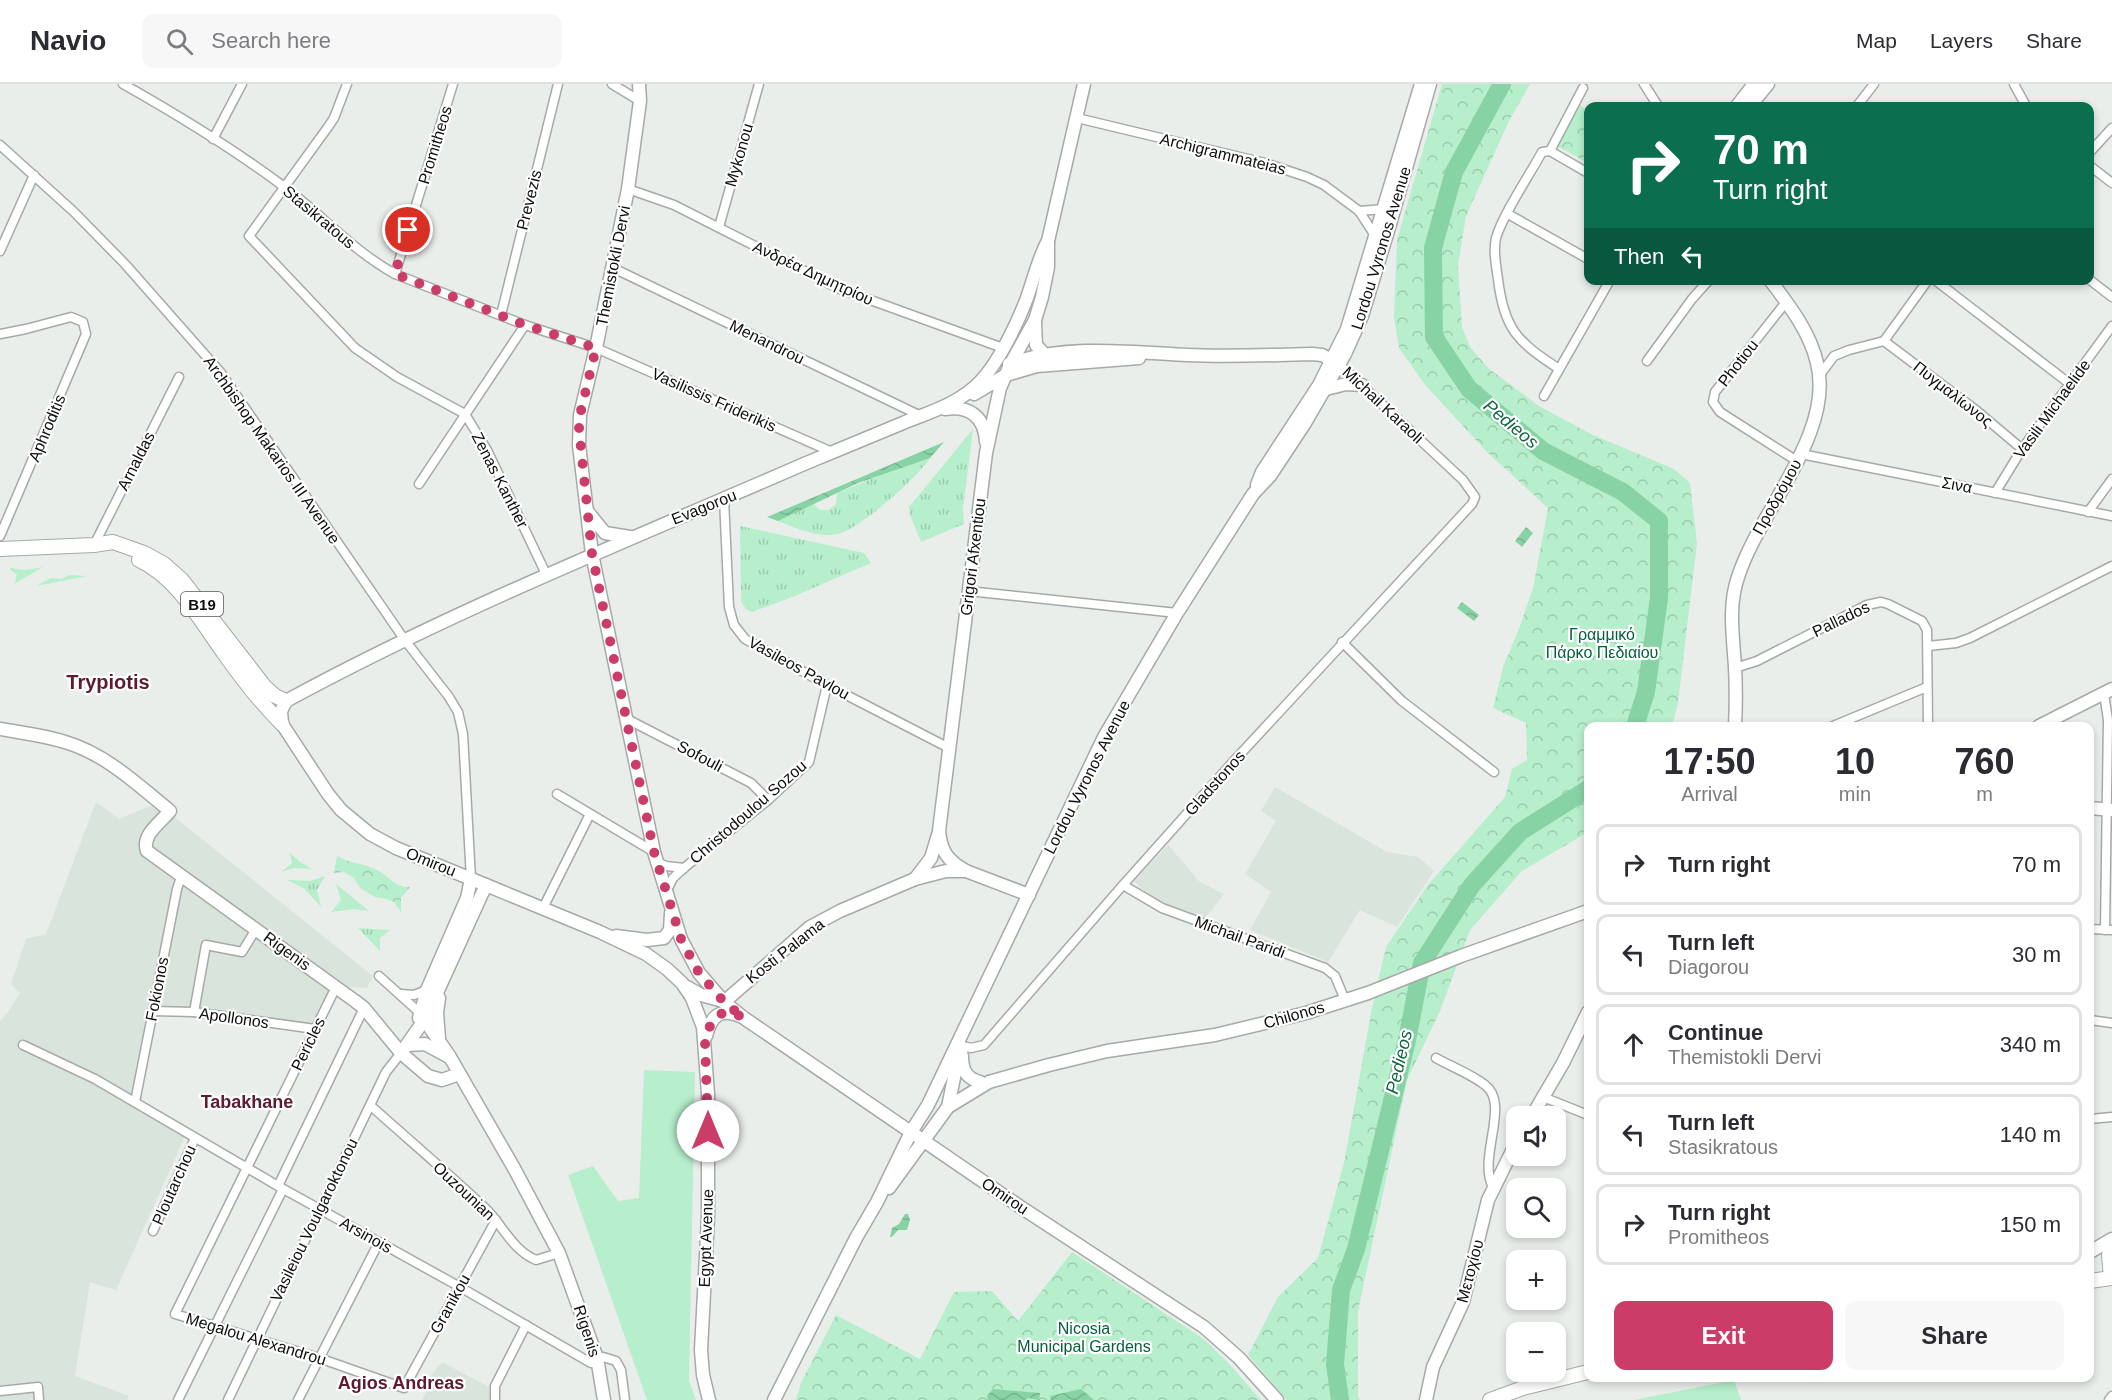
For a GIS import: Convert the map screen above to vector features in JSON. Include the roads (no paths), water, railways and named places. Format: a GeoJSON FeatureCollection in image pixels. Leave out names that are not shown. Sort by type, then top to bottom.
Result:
{"type":"FeatureCollection","features":[{"type":"Feature","properties":{"kind":"main road","name":"Themistokli Dervi"},"geometry":{"type":"LineString","coordinates":[[639,84],[640,101],[628,189],[580,415],[579,429],[592,554],[656,857],[681,939],[699,973],[724,1002]]}},
{"type":"Feature","properties":{"kind":"main road"},"geometry":{"type":"LineString","coordinates":[[1048,241],[1084,84]]}},
{"type":"Feature","properties":{"kind":"main road","name":"Lordou Vyronos Avenue"},"geometry":{"type":"LineString","coordinates":[[877,1203],[911,1132],[928,1105],[1104,737],[1177,613],[1253,494],[1269,476],[1326,389],[1353,313],[1421,84]]}},
{"type":"Feature","properties":{"kind":"main road","name":"Lordou Vyronos Avenue"},"geometry":{"type":"LineString","coordinates":[[1253,494],[1262,472],[1336,362],[1362,316],[1389,231],[1430,84]]}},
{"type":"Feature","properties":{"kind":"main road"},"geometry":{"type":"LineString","coordinates":[[1740,102],[1754,84]]}},
{"type":"Feature","properties":{"kind":"main road"},"geometry":{"type":"LineString","coordinates":[[1753,102],[1768,84]]}},
{"type":"Feature","properties":{"kind":"main road","name":"Grigori Afxentiou"},"geometry":{"type":"LineString","coordinates":[[966,871],[946,857],[939,831],[968,591],[987,453],[997,400],[1008,369],[1032,324],[1045,283],[1048,241]]}},
{"type":"Feature","properties":{"kind":"main road","name":"Evagorou"},"geometry":{"type":"LineString","coordinates":[[286,701],[404,639],[546,574],[946,406],[980,382],[1003,348],[1022,311],[1039,260],[1048,241]]}},
{"type":"Feature","properties":{"kind":"main road","name":"Προδρόμου"},"geometry":{"type":"LineString","coordinates":[[1735,722],[1732,613],[1738,576],[1760,525],[1809,436],[1817,406],[1820,376],[1808,337],[1774,285]]}},
{"type":"Feature","properties":{"kind":"main road"},"geometry":{"type":"LineString","coordinates":[[1003,348],[1014,346],[1032,324]]}},
{"type":"Feature","properties":{"kind":"main road"},"geometry":{"type":"LineString","coordinates":[[1032,324],[1036,345],[1045,356]]}},
{"type":"Feature","properties":{"kind":"main road","name":"Michail Karaoli"},"geometry":{"type":"LineString","coordinates":[[980,382],[1045,356],[1124,351],[1238,356],[1312,354],[1322,355],[1336,362]]}},
{"type":"Feature","properties":{"kind":"main road","name":"Michail Karaoli"},"geometry":{"type":"LineString","coordinates":[[946,406],[972,396],[1008,369],[1185,355]]}},
{"type":"Feature","properties":{"kind":"main road"},"geometry":{"type":"LineString","coordinates":[[1326,389],[1346,384],[1362,385]]}},
{"type":"Feature","properties":{"kind":"main road"},"geometry":{"type":"LineString","coordinates":[[946,406],[963,408],[976,414],[985,432],[987,453]]}},
{"type":"Feature","properties":{"kind":"main road"},"geometry":{"type":"LineString","coordinates":[[587,511],[605,533],[631,538]]}},
{"type":"Feature","properties":{"kind":"main road","name":"B19"},"geometry":{"type":"LineString","coordinates":[[0,549],[94,545],[113,542],[144,553],[164,564],[182,580],[265,687],[275,696],[286,701]]}},
{"type":"Feature","properties":{"kind":"main road","name":"B19"},"geometry":{"type":"LineString","coordinates":[[94,545],[144,563],[175,587],[254,695],[282,724]]}},
{"type":"Feature","properties":{"kind":"main road"},"geometry":{"type":"LineString","coordinates":[[2047,722],[2108,691]]}},
{"type":"Feature","properties":{"kind":"main road"},"geometry":{"type":"LineString","coordinates":[[282,724],[281,711],[286,701]]}},
{"type":"Feature","properties":{"kind":"main road","name":"Omirou"},"geometry":{"type":"LineString","coordinates":[[282,724],[328,794],[355,823],[370,834],[396,848],[600,932],[646,954]]}},
{"type":"Feature","properties":{"kind":"main road","name":"Rigenis"},"geometry":{"type":"LineString","coordinates":[[0,729],[66,742],[91,752],[118,769],[170,811],[147,837],[145,847],[147,851],[364,1008],[432,1078],[442,1080],[459,1074]]}},
{"type":"Feature","properties":{"kind":"main road"},"geometry":{"type":"LineString","coordinates":[[2094,808],[2110,809]]}},
{"type":"Feature","properties":{"kind":"main road"},"geometry":{"type":"LineString","coordinates":[[915,879],[931,858],[939,831]]}},
{"type":"Feature","properties":{"kind":"main road","name":"Kosti Palama"},"geometry":{"type":"LineString","coordinates":[[724,1002],[816,924],[915,879],[946,871],[966,871],[1029,896]]}},
{"type":"Feature","properties":{"kind":"main road"},"geometry":{"type":"LineString","coordinates":[[423,1016],[427,990],[467,898],[471,879]]}},
{"type":"Feature","properties":{"kind":"main road"},"geometry":{"type":"LineString","coordinates":[[423,1016],[443,980],[486,885]]}},
{"type":"Feature","properties":{"kind":"main road"},"geometry":{"type":"LineString","coordinates":[[600,932],[630,938],[660,940],[670,930],[672,909]]}},
{"type":"Feature","properties":{"kind":"main road","name":"Chilonos"},"geometry":{"type":"LineString","coordinates":[[928,1105],[952,1090],[1107,1051],[1215,1035],[1306,1012],[1368,993],[1461,956],[1584,912]]}},
{"type":"Feature","properties":{"kind":"main road","name":"Egypt Avenue"},"geometry":{"type":"LineString","coordinates":[[646,954],[668,969],[682,983],[697,1006],[705,1041],[708,1094],[708,1217],[701,1350],[703,1375],[710,1400]]}},
{"type":"Feature","properties":{"kind":"main road"},"geometry":{"type":"LineString","coordinates":[[439,1040],[437,1013],[443,980]]}},
{"type":"Feature","properties":{"kind":"main road"},"geometry":{"type":"LineString","coordinates":[[682,983],[698,994],[724,1002]]}},
{"type":"Feature","properties":{"kind":"main road","name":"Omirou"},"geometry":{"type":"LineString","coordinates":[[724,1002],[924,1141],[1204,1327],[1239,1358],[1277,1400]]}},
{"type":"Feature","properties":{"kind":"main road","name":"Lordou Vyronos Avenue"},"geometry":{"type":"LineString","coordinates":[[877,1203],[948,1107],[957,1063],[974,1008]]}},
{"type":"Feature","properties":{"kind":"main road"},"geometry":{"type":"LineString","coordinates":[[705,1041],[710,1022],[717,1016],[731,1012],[744,1018]]}},
{"type":"Feature","properties":{"kind":"main road","name":"Rigenis"},"geometry":{"type":"LineString","coordinates":[[423,1016],[515,1170],[559,1253],[598,1360],[604,1400]]}},
{"type":"Feature","properties":{"kind":"main road","name":"Vasileiou Voulgaroktonou"},"geometry":{"type":"LineString","coordinates":[[404,1049],[417,1031],[423,1016]]}},
{"type":"Feature","properties":{"kind":"main road"},"geometry":{"type":"LineString","coordinates":[[1538,1106],[1584,1028]]}},
{"type":"Feature","properties":{"kind":"main road"},"geometry":{"type":"LineString","coordinates":[[404,1049],[425,1044],[450,1058]]}},
{"type":"Feature","properties":{"kind":"main road"},"geometry":{"type":"LineString","coordinates":[[963,1046],[962,1064],[965,1073],[972,1079],[985,1082]]}},
{"type":"Feature","properties":{"kind":"main road"},"geometry":{"type":"LineString","coordinates":[[948,1107],[985,1082]]}},
{"type":"Feature","properties":{"kind":"main road","name":"Μετοχίου"},"geometry":{"type":"LineString","coordinates":[[1426,1400],[1433,1367],[1463,1302],[1493,1187],[1506,1162]]}},
{"type":"Feature","properties":{"kind":"main road"},"geometry":{"type":"LineString","coordinates":[[774,1400],[856,1238],[877,1203]]}},
{"type":"Feature","properties":{"kind":"main road"},"geometry":{"type":"LineString","coordinates":[[2094,1250],[2112,1239]]}},
{"type":"Feature","properties":{"kind":"main road"},"geometry":{"type":"LineString","coordinates":[[2094,1280],[2111,1278],[2109,1255],[2112,1249]]}},
{"type":"Feature","properties":{"kind":"main road"},"geometry":{"type":"LineString","coordinates":[[1490,1400],[1523,1388],[1584,1373]]}},
{"type":"Feature","properties":{"kind":"main road"},"geometry":{"type":"LineString","coordinates":[[780,1400],[782,1386]]}},
{"type":"Feature","properties":{"kind":"street","name":"Stasikratous"},"geometry":{"type":"LineString","coordinates":[[123,84],[284,186],[377,264],[395,274],[525,325],[596,348]]}},
{"type":"Feature","properties":{"kind":"street"},"geometry":{"type":"LineString","coordinates":[[213,139],[242,84]]}},
{"type":"Feature","properties":{"kind":"street"},"geometry":{"type":"LineString","coordinates":[[284,186],[334,118],[347,84]]}},
{"type":"Feature","properties":{"kind":"street","name":"Promitheos"},"geometry":{"type":"LineString","coordinates":[[395,274],[453,84]]}},
{"type":"Feature","properties":{"kind":"street","name":"Prevezis"},"geometry":{"type":"LineString","coordinates":[[501,315],[558,84]]}},
{"type":"Feature","properties":{"kind":"street"},"geometry":{"type":"LineString","coordinates":[[612,84],[640,101]]}},
{"type":"Feature","properties":{"kind":"street","name":"Mykonou"},"geometry":{"type":"LineString","coordinates":[[719,227],[759,84]]}},
{"type":"Feature","properties":{"kind":"street"},"geometry":{"type":"LineString","coordinates":[[1644,84],[1655,102]]}},
{"type":"Feature","properties":{"kind":"street"},"geometry":{"type":"LineString","coordinates":[[1860,102],[1874,84]]}},
{"type":"Feature","properties":{"kind":"street"},"geometry":{"type":"LineString","coordinates":[[2014,84],[2024,102]]}},
{"type":"Feature","properties":{"kind":"street"},"geometry":{"type":"LineString","coordinates":[[1550,151],[1583,88]]}},
{"type":"Feature","properties":{"kind":"street","name":"Archigrammateias"},"geometry":{"type":"LineString","coordinates":[[1077,118],[1288,170],[1324,184],[1359,211],[1376,237]]}},
{"type":"Feature","properties":{"kind":"street"},"geometry":{"type":"LineString","coordinates":[[2094,148],[2112,128]]}},
{"type":"Feature","properties":{"kind":"street","name":"Archbishop Makarios III Avenue"},"geometry":{"type":"LineString","coordinates":[[0,145],[74,212],[128,267],[221,374],[404,639],[449,697],[461,720],[471,879]]}},
{"type":"Feature","properties":{"kind":"street"},"geometry":{"type":"LineString","coordinates":[[1559,369],[1531,351],[1512,331],[1502,308],[1495,246],[1499,230],[1542,152],[1550,151],[1584,171]]}},
{"type":"Feature","properties":{"kind":"street"},"geometry":{"type":"LineString","coordinates":[[2094,168],[2112,183]]}},
{"type":"Feature","properties":{"kind":"street"},"geometry":{"type":"LineString","coordinates":[[0,251],[34,176]]}},
{"type":"Feature","properties":{"kind":"street","name":"Zenas Kanther"},"geometry":{"type":"LineString","coordinates":[[284,186],[249,236],[355,348],[397,377],[465,414],[487,450],[546,574]]}},
{"type":"Feature","properties":{"kind":"street","name":"Ανδρέα Δημητρίου"},"geometry":{"type":"LineString","coordinates":[[628,189],[674,205],[840,289],[1003,348]]}},
{"type":"Feature","properties":{"kind":"street"},"geometry":{"type":"LineString","coordinates":[[1359,211],[1383,209]]}},
{"type":"Feature","properties":{"kind":"street"},"geometry":{"type":"LineString","coordinates":[[1508,214],[1584,257]]}},
{"type":"Feature","properties":{"kind":"street","name":"Menandrou"},"geometry":{"type":"LineString","coordinates":[[613,268],[921,416]]}},
{"type":"Feature","properties":{"kind":"street"},"geometry":{"type":"LineString","coordinates":[[2094,283],[2112,297]]}},
{"type":"Feature","properties":{"kind":"street"},"geometry":{"type":"LineString","coordinates":[[1544,396],[1607,285]]}},
{"type":"Feature","properties":{"kind":"street"},"geometry":{"type":"LineString","coordinates":[[1647,361],[1705,285]]}},
{"type":"Feature","properties":{"kind":"street"},"geometry":{"type":"LineString","coordinates":[[1820,376],[1834,356],[1884,341],[1924,285]]}},
{"type":"Feature","properties":{"kind":"street"},"geometry":{"type":"LineString","coordinates":[[1941,285],[2070,384]]}},
{"type":"Feature","properties":{"kind":"street","name":"Photiou"},"geometry":{"type":"LineString","coordinates":[[1786,302],[1715,392],[1713,402],[1720,412],[1799,457]]}},
{"type":"Feature","properties":{"kind":"street","name":"Aphroditis"},"geometry":{"type":"LineString","coordinates":[[0,334],[71,317],[79,320],[86,329],[83,343],[0,536]]}},
{"type":"Feature","properties":{"kind":"street"},"geometry":{"type":"LineString","coordinates":[[419,484],[525,325]]}},
{"type":"Feature","properties":{"kind":"street","name":"Vasili Michaelide"},"geometry":{"type":"LineString","coordinates":[[1995,493],[2022,449],[2112,326]]}},
{"type":"Feature","properties":{"kind":"street","name":"Πυγμαλίωνος"},"geometry":{"type":"LineString","coordinates":[[1884,341],[1977,411],[2022,449]]}},
{"type":"Feature","properties":{"kind":"street","name":"Vasilissis Friderikis"},"geometry":{"type":"LineString","coordinates":[[596,348],[832,452]]}},
{"type":"Feature","properties":{"kind":"street","name":"Michail Karaoli"},"geometry":{"type":"LineString","coordinates":[[1336,362],[1463,480],[1475,497],[1467,510]]}},
{"type":"Feature","properties":{"kind":"street","name":"Arnaldas"},"geometry":{"type":"LineString","coordinates":[[94,545],[179,377]]}},
{"type":"Feature","properties":{"kind":"street","name":"Σινα"},"geometry":{"type":"LineString","coordinates":[[1799,457],[2112,516]]}},
{"type":"Feature","properties":{"kind":"street"},"geometry":{"type":"LineString","coordinates":[[2088,512],[2112,479]]}},
{"type":"Feature","properties":{"kind":"street","name":"Vasileos Pavlou"},"geometry":{"type":"LineString","coordinates":[[724,499],[729,607],[737,630],[745,639],[827,685],[949,748]]}},
{"type":"Feature","properties":{"kind":"street","name":"Gladstonos"},"geometry":{"type":"LineString","coordinates":[[963,1046],[971,1048],[984,1045],[1123,885],[1342,642],[1467,510]]}},
{"type":"Feature","properties":{"kind":"street"},"geometry":{"type":"LineString","coordinates":[[1928,722],[1928,646],[1956,643],[1970,638],[2112,566]]}},
{"type":"Feature","properties":{"kind":"street"},"geometry":{"type":"LineString","coordinates":[[968,591],[1177,613]]}},
{"type":"Feature","properties":{"kind":"street","name":"Pallados"},"geometry":{"type":"LineString","coordinates":[[1735,668],[1757,661],[1874,603],[1888,604],[1922,621],[1927,630],[1928,646]]}},
{"type":"Feature","properties":{"kind":"street"},"geometry":{"type":"LineString","coordinates":[[1342,642],[1402,701],[1494,772]]}},
{"type":"Feature","properties":{"kind":"street","name":"Christodoulou Sozou"},"geometry":{"type":"LineString","coordinates":[[667,890],[673,878],[684,868],[768,800],[809,762],[827,685]]}},
{"type":"Feature","properties":{"kind":"street"},"geometry":{"type":"LineString","coordinates":[[1843,722],[1927,687]]}},
{"type":"Feature","properties":{"kind":"street"},"geometry":{"type":"LineString","coordinates":[[2108,691],[2106,702],[2110,809],[2108,930]]}},
{"type":"Feature","properties":{"kind":"street","name":"Sofouli"},"geometry":{"type":"LineString","coordinates":[[627,719],[751,783],[768,800]]}},
{"type":"Feature","properties":{"kind":"street","name":"Christodoulou Sozou"},"geometry":{"type":"LineString","coordinates":[[557,794],[656,857],[666,866],[684,868]]}},
{"type":"Feature","properties":{"kind":"street"},"geometry":{"type":"LineString","coordinates":[[543,908],[590,814]]}},
{"type":"Feature","properties":{"kind":"street","name":"Fokionos"},"geometry":{"type":"LineString","coordinates":[[134,1101],[181,877]]}},
{"type":"Feature","properties":{"kind":"street","name":"Michail Paridi"},"geometry":{"type":"LineString","coordinates":[[1123,885],[1161,908],[1325,968],[1335,976],[1345,999]]}},
{"type":"Feature","properties":{"kind":"street"},"geometry":{"type":"LineString","coordinates":[[194,1012],[206,945],[242,952],[256,929]]}},
{"type":"Feature","properties":{"kind":"street"},"geometry":{"type":"LineString","coordinates":[[379,976],[423,1016]]}},
{"type":"Feature","properties":{"kind":"street","name":"Pericles"},"geometry":{"type":"LineString","coordinates":[[175,1314],[336,987]]}},
{"type":"Feature","properties":{"kind":"street"},"geometry":{"type":"LineString","coordinates":[[401,994],[414,995],[427,990]]}},
{"type":"Feature","properties":{"kind":"street"},"geometry":{"type":"LineString","coordinates":[[178,1400],[216,1325],[364,1008]]}},
{"type":"Feature","properties":{"kind":"street","name":"Apollonos"},"geometry":{"type":"LineString","coordinates":[[152,1011],[194,1012],[315,1029]]}},
{"type":"Feature","properties":{"kind":"street"},"geometry":{"type":"LineString","coordinates":[[2094,1021],[2112,1023]]}},
{"type":"Feature","properties":{"kind":"street","name":"Arsinois"},"geometry":{"type":"LineString","coordinates":[[23,1045],[134,1101],[280,1188],[460,1287],[591,1363],[603,1357],[616,1361],[621,1370],[626,1400]]}},
{"type":"Feature","properties":{"kind":"street","name":"Vasileiou Voulgaroktonou"},"geometry":{"type":"LineString","coordinates":[[228,1400],[386,1072],[404,1049]]}},
{"type":"Feature","properties":{"kind":"street"},"geometry":{"type":"LineString","coordinates":[[1436,1058],[1485,1085],[1493,1095],[1496,1108],[1487,1166],[1489,1180],[1493,1187]]}},
{"type":"Feature","properties":{"kind":"street"},"geometry":{"type":"LineString","coordinates":[[1543,1097],[1584,1113]]}},
{"type":"Feature","properties":{"kind":"street","name":"Ouzounian"},"geometry":{"type":"LineString","coordinates":[[371,1106],[487,1210],[511,1240],[531,1257],[541,1259],[559,1253]]}},
{"type":"Feature","properties":{"kind":"street"},"geometry":{"type":"LineString","coordinates":[[2094,1119],[2112,1117]]}},
{"type":"Feature","properties":{"kind":"street","name":"Ploutarchou"},"geometry":{"type":"LineString","coordinates":[[153,1231],[195,1138]]}},
{"type":"Feature","properties":{"kind":"street","name":"Granikou"},"geometry":{"type":"LineString","coordinates":[[404,1388],[496,1220]]}},
{"type":"Feature","properties":{"kind":"street"},"geometry":{"type":"LineString","coordinates":[[298,1400],[379,1242]]}},
{"type":"Feature","properties":{"kind":"street","name":"Megalou Alexandrou"},"geometry":{"type":"LineString","coordinates":[[175,1314],[319,1358],[404,1388]]}},
{"type":"Feature","properties":{"kind":"street"},"geometry":{"type":"LineString","coordinates":[[495,1400],[495,1386],[526,1325]]}},
{"type":"Feature","properties":{"kind":"street"},"geometry":{"type":"LineString","coordinates":[[0,1391],[38,1387],[39,1400]]}},
{"type":"Feature","properties":{"kind":"street"},"geometry":{"type":"LineString","coordinates":[[2109,1400],[2112,1396]]}},
{"type":"Feature","properties":{"kind":"water"},"geometry":{"type":"Polygon","coordinates":[[[944,442],[930,458],[858,483],[778,521],[767,517],[944,442]]]}},
{"type":"Feature","properties":{"kind":"water"},"geometry":{"type":"Polygon","coordinates":[[[1526,527],[1533,533],[1522,547],[1515,541],[1526,527]]]}},
{"type":"Feature","properties":{"kind":"water"},"geometry":{"type":"Polygon","coordinates":[[[1462,602],[1479,615],[1474,621],[1457,608],[1462,602]]]}},
{"type":"Feature","properties":{"kind":"water"},"geometry":{"type":"Polygon","coordinates":[[[905,1214],[908,1214],[910,1220],[907,1230],[898,1230],[890,1237],[892,1228],[899,1224],[905,1214]]]}},
{"type":"Feature","properties":{"kind":"water"},"geometry":{"type":"Polygon","coordinates":[[[993,1389],[1040,1393],[1039,1400],[1028,1398],[1025,1400],[988,1400],[987,1396],[993,1389]]]}},
{"type":"Feature","properties":{"kind":"water"},"geometry":{"type":"Polygon","coordinates":[[[1081,1389],[1094,1400],[1051,1400],[1050,1396],[1081,1389]]]}},
{"type":"Feature","properties":{"kind":"waterway","name":"Pedieos"},"geometry":{"type":"LineString","coordinates":[[1502,84],[1454,172],[1433,248],[1434,337],[1469,389],[1543,451],[1623,492],[1659,521],[1659,598],[1646,692],[1636,722]]}},
{"type":"Feature","properties":{"kind":"waterway","name":"Pedieos"},"geometry":{"type":"LineString","coordinates":[[1340,1400],[1335,1364],[1341,1290],[1356,1249],[1407,1040],[1422,963],[1472,885],[1520,832],[1584,792]]}},
{"type":"Feature","properties":{"kind":"district","name":"Trypiotis"},"geometry":{"type":"Point","coordinates":[108,682]}},
{"type":"Feature","properties":{"kind":"district","name":"Tabakhane"},"geometry":{"type":"Point","coordinates":[247,1102]}},
{"type":"Feature","properties":{"kind":"district","name":"Agios Andreas"},"geometry":{"type":"Point","coordinates":[401,1383]}},
{"type":"Feature","properties":{"kind":"park label","name":"Γραμμικό Πάρκο Πεδιαίου"},"geometry":{"type":"Point","coordinates":[1602,643]}},
{"type":"Feature","properties":{"kind":"park label","name":"Nicosia Municipal Gardens"},"geometry":{"type":"Point","coordinates":[1084,1337]}}]}
